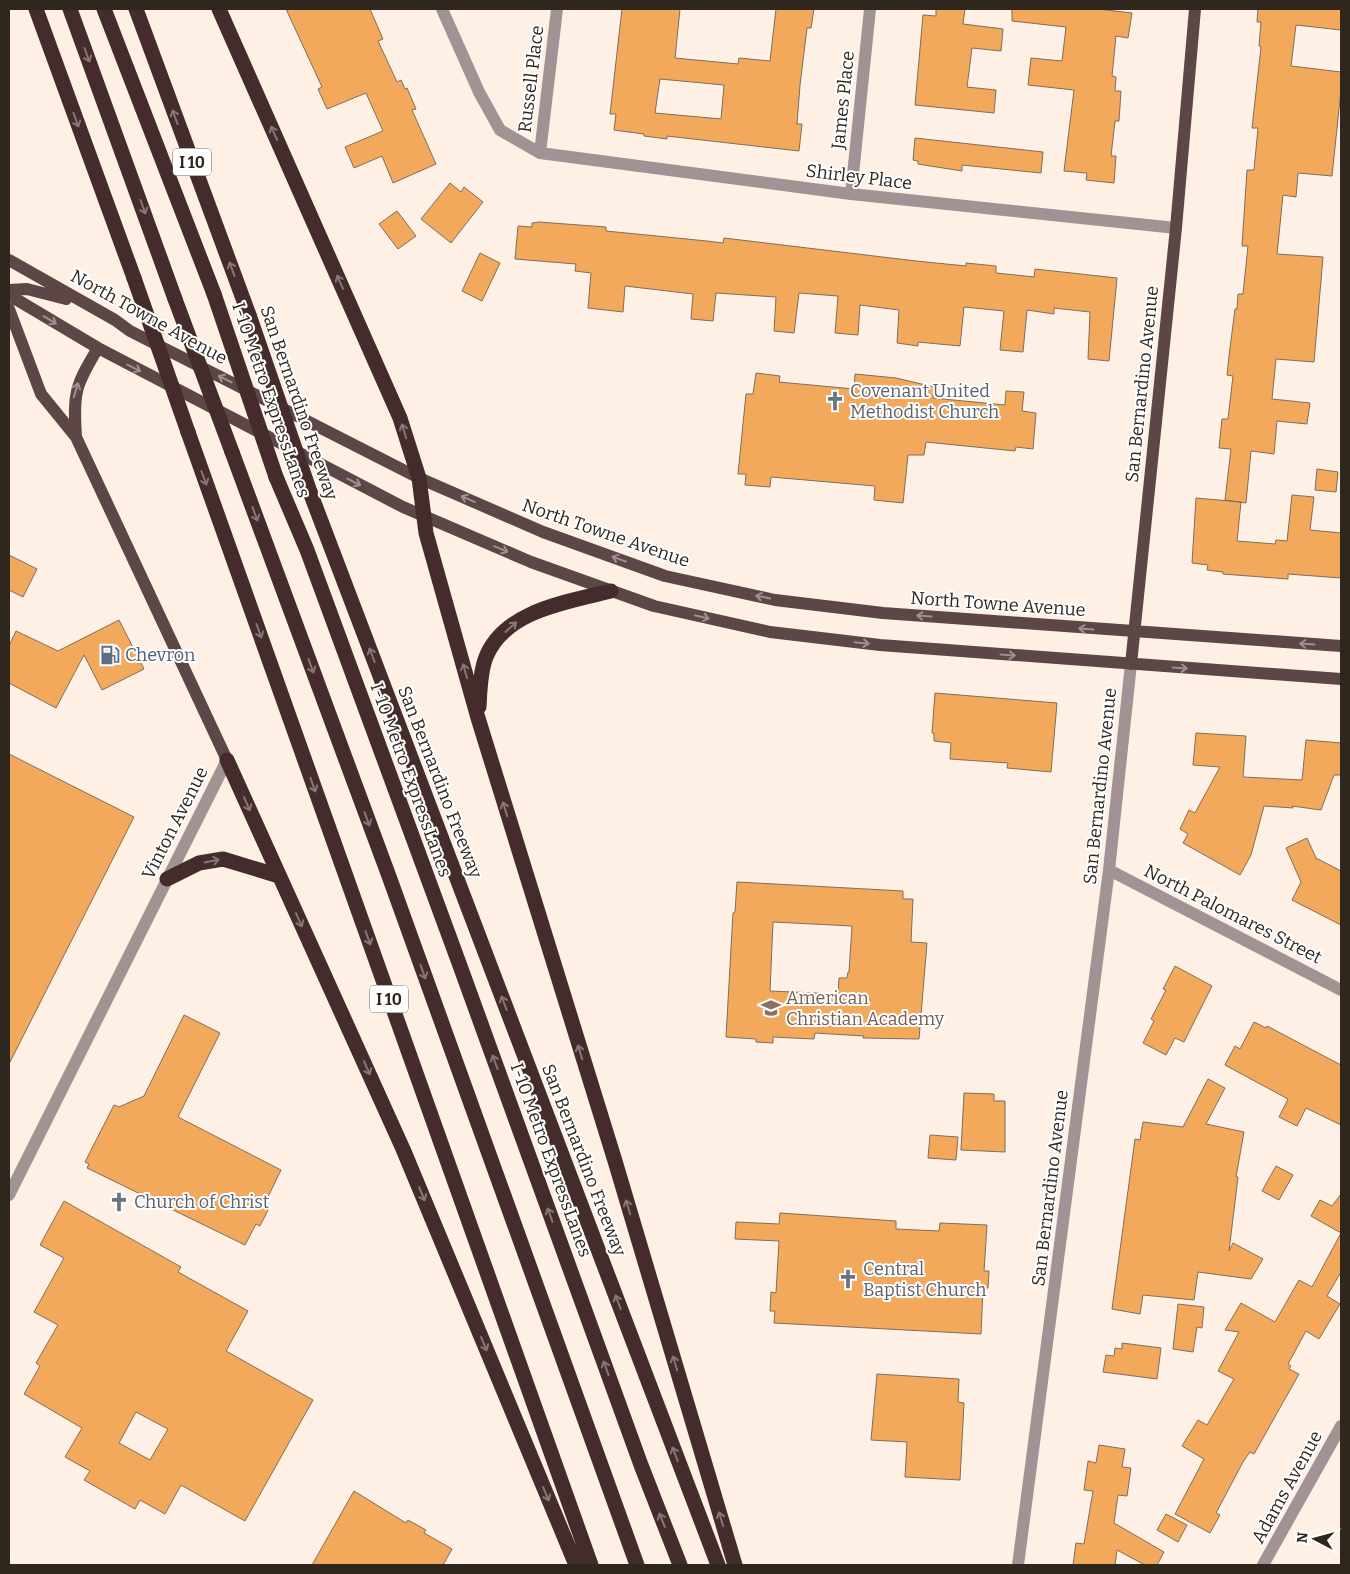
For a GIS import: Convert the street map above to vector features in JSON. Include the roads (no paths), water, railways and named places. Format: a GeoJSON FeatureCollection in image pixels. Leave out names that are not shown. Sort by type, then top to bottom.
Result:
{"type":"FeatureCollection","features":[{"type":"Feature","properties":{"kind":"highway","name":"I 10"},"geometry":{"type":"LineString","coordinates":[[36,9],[134,278],[591,1565]]}},
{"type":"Feature","properties":{"kind":"highway"},"geometry":{"type":"LineString","coordinates":[[70,9],[390,879],[637,1565]]}},
{"type":"Feature","properties":{"kind":"highway","name":"I-10 Metro ExpressLanes"},"geometry":{"type":"LineString","coordinates":[[104,9],[214,294],[276,477],[307,550],[459,963],[640,1465],[680,1565]]}},
{"type":"Feature","properties":{"kind":"highway","name":"San Bernardino Freeway"},"geometry":{"type":"LineString","coordinates":[[136,9],[249,315],[310,492],[718,1565]]}},
{"type":"Feature","properties":{"kind":"highway"},"geometry":{"type":"LineString","coordinates":[[219,9],[400,418],[418,478],[426,533],[478,718],[615,1161],[735,1565]]}},
{"type":"Feature","properties":{"kind":"highway"},"geometry":{"type":"LineString","coordinates":[[478,718],[482,672],[486,657],[494,642],[518,621],[545,609],[611,591]]}},
{"type":"Feature","properties":{"kind":"highway"},"geometry":{"type":"LineString","coordinates":[[227,760],[403,1149],[576,1565]]}},
{"type":"Feature","properties":{"kind":"highway"},"geometry":{"type":"LineString","coordinates":[[167,879],[199,863],[223,859],[279,876]]}},
{"type":"Feature","properties":{"kind":"main road","name":"San Bernardino Avenue"},"geometry":{"type":"LineString","coordinates":[[1131,664],[1176,228],[1195,9]]}},
{"type":"Feature","properties":{"kind":"main road","name":"North Towne Avenue"},"geometry":{"type":"LineString","coordinates":[[9,260],[99,311],[130,331],[418,478],[542,532],[665,576],[775,600],[883,613],[1135,633],[1341,646]]}},
{"type":"Feature","properties":{"kind":"main road"},"geometry":{"type":"LineString","coordinates":[[9,290],[27,289],[55,295],[99,311]]}},
{"type":"Feature","properties":{"kind":"main road"},"geometry":{"type":"LineString","coordinates":[[9,294],[98,348],[424,516],[531,562],[654,606],[770,632],[880,645],[1341,679]]}},
{"type":"Feature","properties":{"kind":"main road","name":"Vinton Avenue"},"geometry":{"type":"LineString","coordinates":[[9,309],[41,394],[76,437],[227,760]]}},
{"type":"Feature","properties":{"kind":"main road","name":"Vinton Avenue"},"geometry":{"type":"LineString","coordinates":[[76,437],[74,399],[81,375],[98,348]]}},
{"type":"Feature","properties":{"kind":"street"},"geometry":{"type":"LineString","coordinates":[[442,9],[479,92],[500,130],[540,153]]}},
{"type":"Feature","properties":{"kind":"street","name":"Russell Place"},"geometry":{"type":"LineString","coordinates":[[540,153],[557,9]]}},
{"type":"Feature","properties":{"kind":"street","name":"James Place"},"geometry":{"type":"LineString","coordinates":[[851,194],[870,9]]}},
{"type":"Feature","properties":{"kind":"street","name":"Shirley Place"},"geometry":{"type":"LineString","coordinates":[[540,153],[851,194],[1176,228]]}},
{"type":"Feature","properties":{"kind":"street","name":"San Bernardino Avenue"},"geometry":{"type":"LineString","coordinates":[[1018,1565],[1109,870],[1131,664]]}},
{"type":"Feature","properties":{"kind":"street","name":"Vinton Avenue"},"geometry":{"type":"LineString","coordinates":[[9,1195],[227,760]]}},
{"type":"Feature","properties":{"kind":"street","name":"North Palomares Street"},"geometry":{"type":"LineString","coordinates":[[1109,870],[1341,990]]}},
{"type":"Feature","properties":{"kind":"street","name":"Adams Avenue"},"geometry":{"type":"LineString","coordinates":[[1263,1565],[1341,1426]]}},
{"type":"Feature","properties":{"kind":"place","name":"Covenant United Methodist Church"},"geometry":{"type":"Point","coordinates":[835,401]}},
{"type":"Feature","properties":{"kind":"place","name":"Chevron"},"geometry":{"type":"Point","coordinates":[110,655]}},
{"type":"Feature","properties":{"kind":"place","name":"American Christian Academy"},"geometry":{"type":"Point","coordinates":[771,1008]}},
{"type":"Feature","properties":{"kind":"place","name":"Church of Christ"},"geometry":{"type":"Point","coordinates":[119,1202]}},
{"type":"Feature","properties":{"kind":"place","name":"Central Baptist Church"},"geometry":{"type":"Point","coordinates":[848,1279]}}]}
